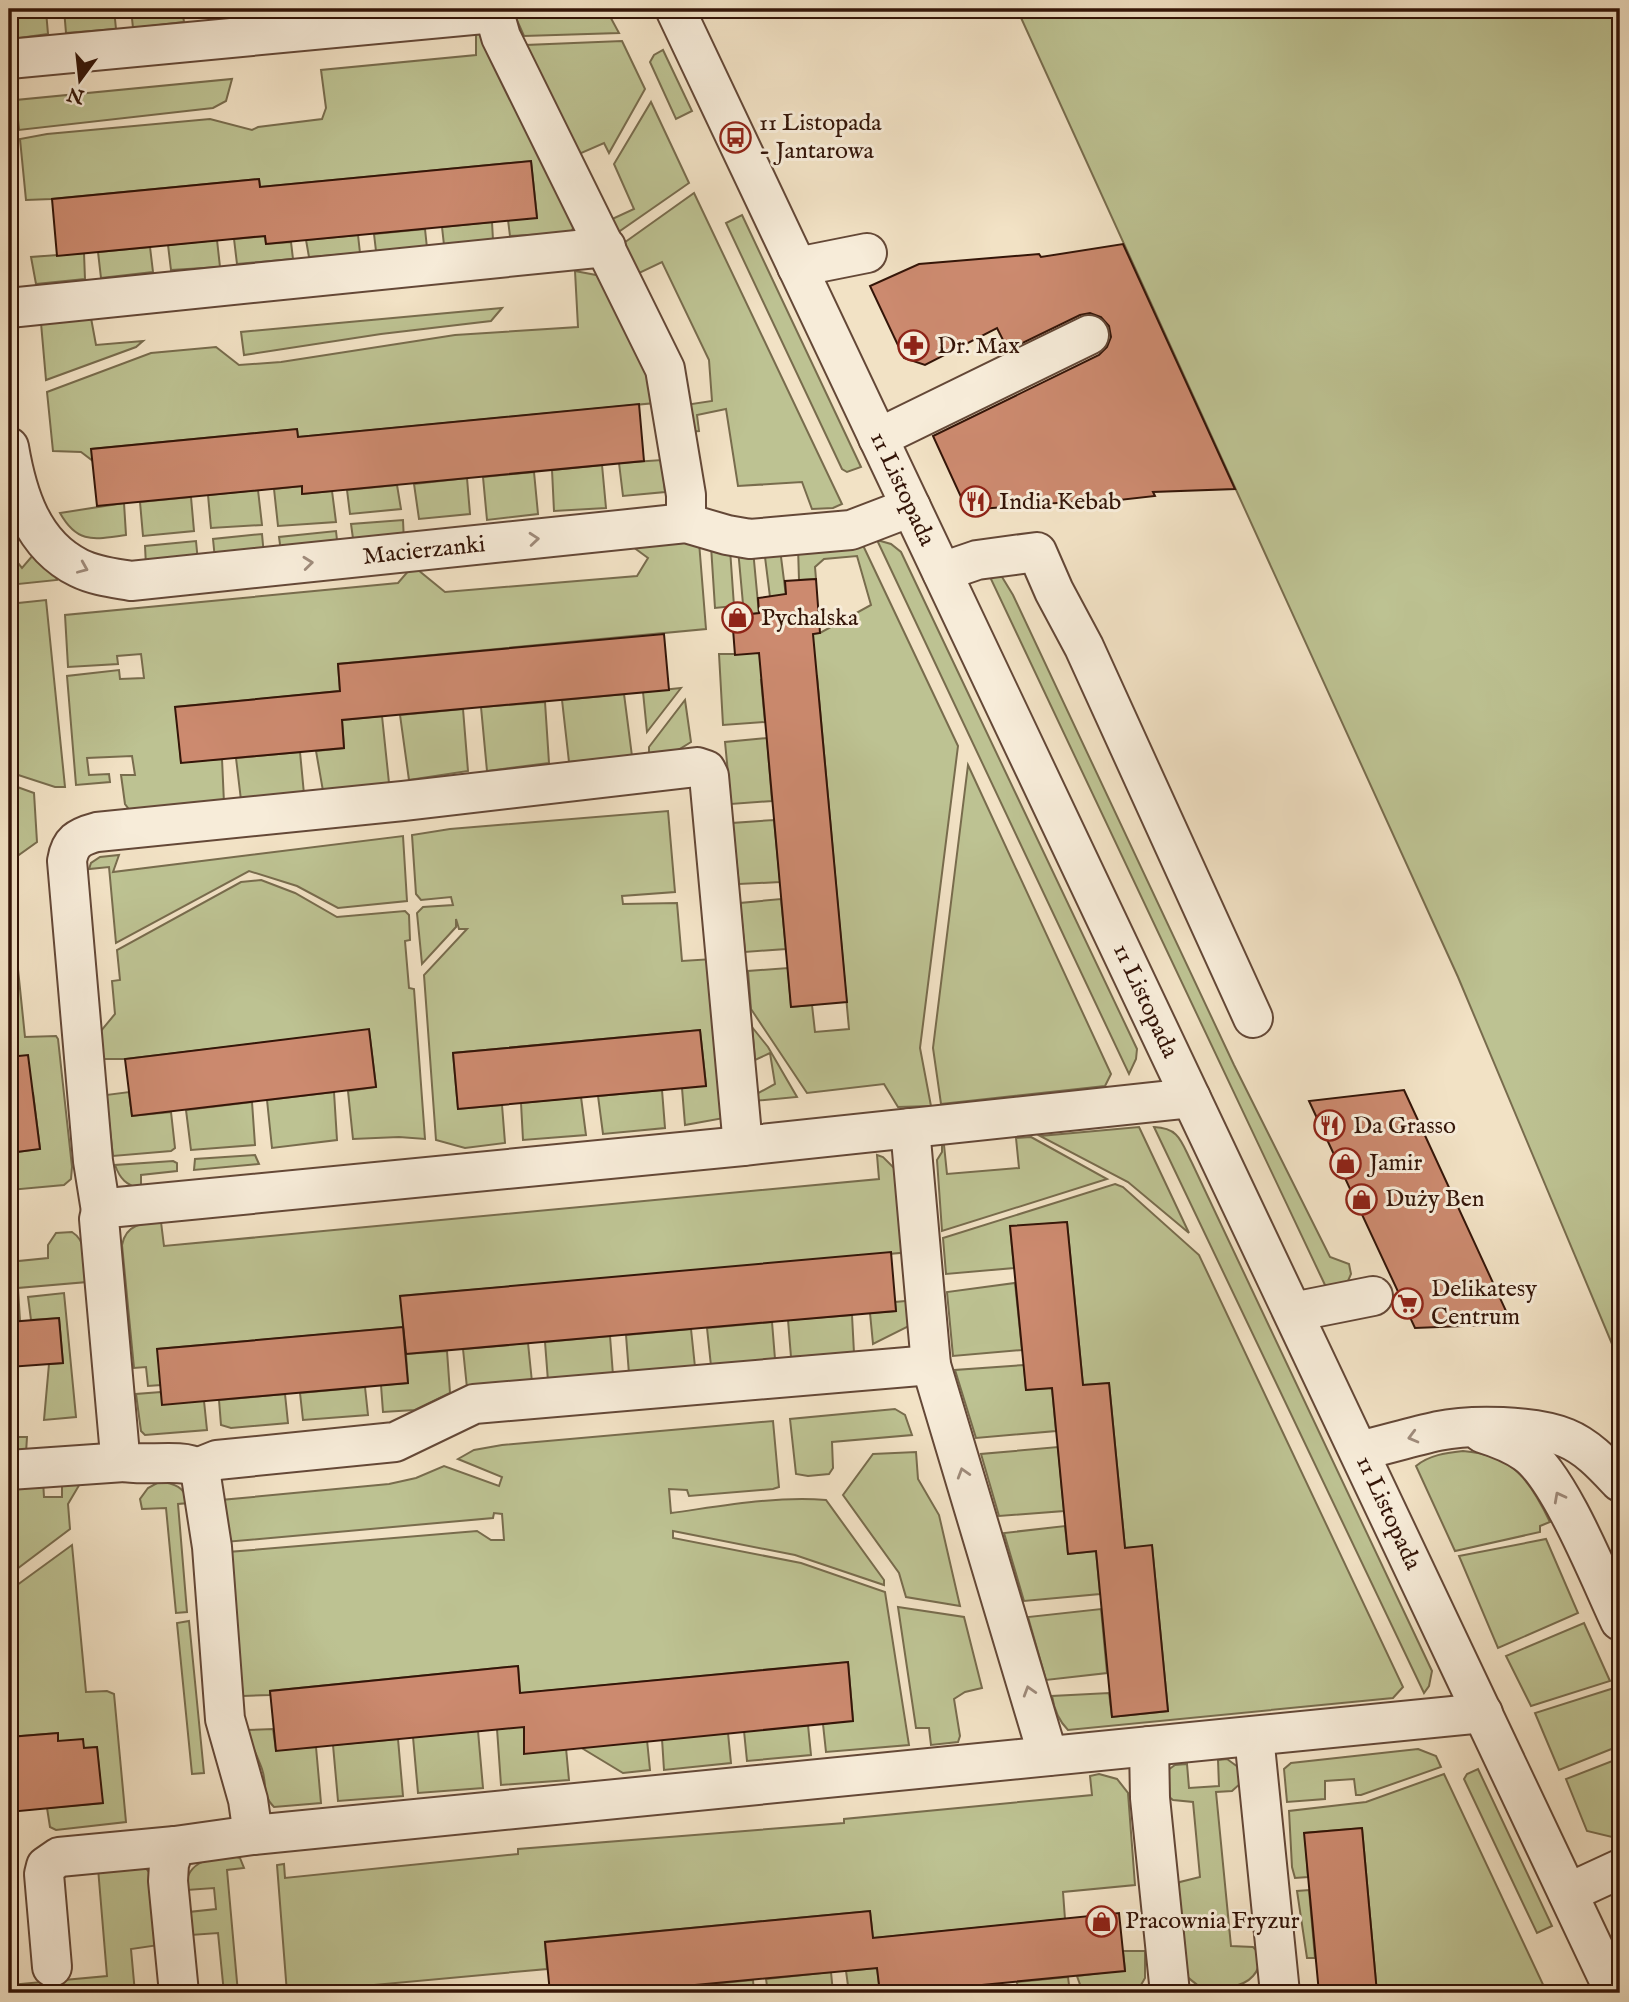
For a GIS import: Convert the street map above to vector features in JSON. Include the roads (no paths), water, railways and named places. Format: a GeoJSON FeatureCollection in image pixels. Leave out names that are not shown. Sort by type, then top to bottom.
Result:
{"type":"FeatureCollection","features":[{"type":"Feature","properties":{"kind":"street","name":"11 Listopada"},"geometry":{"type":"LineString","coordinates":[[675,9],[1615,1993]]}},
{"type":"Feature","properties":{"kind":"street"},"geometry":{"type":"LineString","coordinates":[[9,59],[494,11],[500,37],[664,369],[686,495],[686,523]]}},
{"type":"Feature","properties":{"kind":"street"},"geometry":{"type":"LineString","coordinates":[[9,308],[606,247]]}},
{"type":"Feature","properties":{"kind":"street"},"geometry":{"type":"LineString","coordinates":[[797,267],[867,253]]}},
{"type":"Feature","properties":{"kind":"street"},"geometry":{"type":"LineString","coordinates":[[878,438],[1089,335]]}},
{"type":"Feature","properties":{"kind":"street","name":"Macierzanki"},"geometry":{"type":"LineString","coordinates":[[9,447],[15,482],[32,525],[61,556],[79,568],[102,576],[131,580],[686,523],[750,539],[851,530],[911,507]]}},
{"type":"Feature","properties":{"kind":"street"},"geometry":{"type":"LineString","coordinates":[[942,572],[977,560],[1037,552],[1084,647],[1253,1017]]}},
{"type":"Feature","properties":{"kind":"street"},"geometry":{"type":"LineString","coordinates":[[124,1462],[120,1455],[99,1219],[101,1211],[93,1161],[67,861],[74,841],[97,832],[403,801],[697,767],[706,770],[709,776],[743,1146]]}},
{"type":"Feature","properties":{"kind":"street"},"geometry":{"type":"LineString","coordinates":[[101,1211],[108,1208],[743,1146],[1191,1098]]}},
{"type":"Feature","properties":{"kind":"street"},"geometry":{"type":"LineString","coordinates":[[910,1128],[931,1365],[1048,1756]]}},
{"type":"Feature","properties":{"kind":"street"},"geometry":{"type":"LineString","coordinates":[[1293,1312],[1373,1297]]}},
{"type":"Feature","properties":{"kind":"street"},"geometry":{"type":"LineString","coordinates":[[9,1470],[124,1462],[139,1465],[187,1464],[197,1468],[217,1460],[395,1442],[474,1404],[931,1365]]}},
{"type":"Feature","properties":{"kind":"street"},"geometry":{"type":"LineString","coordinates":[[1468,1429],[1503,1440],[1528,1454],[1548,1476],[1620,1621]]}},
{"type":"Feature","properties":{"kind":"street"},"geometry":{"type":"LineString","coordinates":[[1359,1451],[1441,1430],[1536,1429],[1567,1438],[1597,1457],[1620,1482]]}},
{"type":"Feature","properties":{"kind":"street"},"geometry":{"type":"LineString","coordinates":[[197,1468],[204,1486],[212,1547],[225,1720],[248,1800],[253,1835]]}},
{"type":"Feature","properties":{"kind":"street"},"geometry":{"type":"LineString","coordinates":[[52,1967],[44,1874],[46,1866],[60,1857],[253,1835],[1483,1713]]}},
{"type":"Feature","properties":{"kind":"street"},"geometry":{"type":"LineString","coordinates":[[1254,1736],[1272,1993]]}},
{"type":"Feature","properties":{"kind":"street"},"geometry":{"type":"LineString","coordinates":[[1149,1746],[1150,1798],[1170,1993]]}},
{"type":"Feature","properties":{"kind":"street"},"geometry":{"type":"LineString","coordinates":[[175,1846],[169,1864],[168,1881],[179,1993]]}},
{"type":"Feature","properties":{"kind":"street"},"geometry":{"type":"LineString","coordinates":[[1567,1894],[1620,1869]]}},
{"type":"Feature","properties":{"kind":"place","name":"11 Listopada - Jantarowa"},"geometry":{"type":"Point","coordinates":[736,137]}},
{"type":"Feature","properties":{"kind":"place","name":"Dr. Max"},"geometry":{"type":"Point","coordinates":[914,346]}},
{"type":"Feature","properties":{"kind":"place","name":"India Kebab"},"geometry":{"type":"Point","coordinates":[976,502]}},
{"type":"Feature","properties":{"kind":"place","name":"Pychalska"},"geometry":{"type":"Point","coordinates":[738,618]}},
{"type":"Feature","properties":{"kind":"place","name":"Da Grasso"},"geometry":{"type":"Point","coordinates":[1330,1126]}},
{"type":"Feature","properties":{"kind":"place","name":"Jamir"},"geometry":{"type":"Point","coordinates":[1346,1163]}},
{"type":"Feature","properties":{"kind":"place","name":"Duży Ben"},"geometry":{"type":"Point","coordinates":[1362,1199]}},
{"type":"Feature","properties":{"kind":"place","name":"Delikatesy Centrum"},"geometry":{"type":"Point","coordinates":[1408,1303]}},
{"type":"Feature","properties":{"kind":"place","name":"Pracownia Fryzur"},"geometry":{"type":"Point","coordinates":[1102,1921]}}]}
